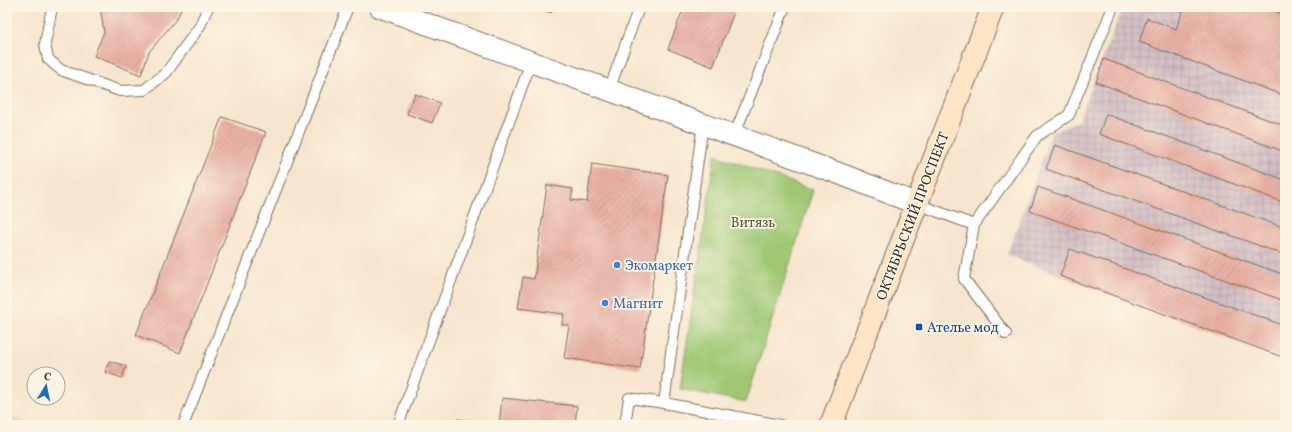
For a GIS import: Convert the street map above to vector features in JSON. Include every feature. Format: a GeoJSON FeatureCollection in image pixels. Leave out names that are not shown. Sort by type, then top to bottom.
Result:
{"type":"FeatureCollection","features":[{"type":"Feature","properties":{"kind":"main road","name":"ОКТЯБРЬСКИЙ ПРОСПЕКТ"},"geometry":{"type":"LineString","coordinates":[[831,425],[993,7]]}},
{"type":"Feature","properties":{"kind":"street"},"geometry":{"type":"LineString","coordinates":[[380,7],[402,11],[531,62],[843,175],[916,204]]}},
{"type":"Feature","properties":{"kind":"lane"},"geometry":{"type":"LineString","coordinates":[[52,7],[46,44],[48,59],[61,70],[120,91],[144,90],[166,73],[200,26],[208,7]]}},
{"type":"Feature","properties":{"kind":"lane"},"geometry":{"type":"LineString","coordinates":[[184,423],[348,7]]}},
{"type":"Feature","properties":{"kind":"lane"},"geometry":{"type":"LineString","coordinates":[[609,90],[639,7]]}},
{"type":"Feature","properties":{"kind":"lane"},"geometry":{"type":"LineString","coordinates":[[734,136],[785,7]]}},
{"type":"Feature","properties":{"kind":"lane"},"geometry":{"type":"LineString","coordinates":[[1006,334],[964,279],[974,225],[1037,136],[1069,115],[1114,7]]}},
{"type":"Feature","properties":{"kind":"lane"},"geometry":{"type":"LineString","coordinates":[[398,425],[531,62]]}},
{"type":"Feature","properties":{"kind":"lane"},"geometry":{"type":"LineString","coordinates":[[664,403],[703,124]]}},
{"type":"Feature","properties":{"kind":"lane"},"geometry":{"type":"LineString","coordinates":[[916,204],[974,225]]}},
{"type":"Feature","properties":{"kind":"lane"},"geometry":{"type":"LineString","coordinates":[[625,425],[629,398],[664,403],[780,425]]}},
{"type":"Feature","properties":{"kind":"shaded area"},"geometry":{"type":"Polygon","coordinates":[[[1123,7],[1285,7],[1285,359],[1007,255],[1052,132],[1078,121],[1123,7]]]}},
{"type":"Feature","properties":{"kind":"shaded area"},"geometry":{"type":"Polygon","coordinates":[[[7,414],[33,425],[7,425],[7,414]]]}},
{"type":"Feature","properties":{"kind":"green space","name":"Витязь"},"geometry":{"type":"Polygon","coordinates":[[[715,155],[813,190],[746,402],[680,389],[715,155]]]}},
{"type":"Feature","properties":{"kind":"building"},"geometry":{"type":"Polygon","coordinates":[[[100,7],[182,7],[177,18],[149,52],[141,75],[94,56],[104,32],[100,7]]]}},
{"type":"Feature","properties":{"kind":"building"},"geometry":{"type":"Polygon","coordinates":[[[535,7],[553,7],[551,13],[535,7]]]}},
{"type":"Feature","properties":{"kind":"building"},"geometry":{"type":"Polygon","coordinates":[[[684,7],[736,7],[713,67],[668,49],[684,7]]]}},
{"type":"Feature","properties":{"kind":"building"},"geometry":{"type":"Polygon","coordinates":[[[1174,7],[1264,7],[1285,15],[1285,96],[1139,42],[1147,18],[1176,29],[1183,10],[1174,7]]]}},
{"type":"Feature","properties":{"kind":"building"},"geometry":{"type":"Polygon","coordinates":[[[1104,59],[1285,126],[1285,152],[1096,82],[1104,59]]]}},
{"type":"Feature","properties":{"kind":"building"},"geometry":{"type":"Polygon","coordinates":[[[415,94],[440,103],[432,123],[407,114],[415,94]]]}},
{"type":"Feature","properties":{"kind":"building"},"geometry":{"type":"Polygon","coordinates":[[[1106,114],[1285,180],[1285,203],[1099,134],[1106,114]]]}},
{"type":"Feature","properties":{"kind":"building"},"geometry":{"type":"Polygon","coordinates":[[[222,117],[266,132],[180,353],[136,335],[222,117]]]}},
{"type":"Feature","properties":{"kind":"building"},"geometry":{"type":"Polygon","coordinates":[[[1055,145],[1285,228],[1285,255],[1046,169],[1055,145]]]}},
{"type":"Feature","properties":{"kind":"building"},"geometry":{"type":"Polygon","coordinates":[[[592,164],[668,175],[640,369],[564,358],[569,325],[562,325],[564,314],[518,308],[523,277],[534,279],[547,185],[573,189],[571,200],[587,202],[592,164]]]}},
{"type":"Feature","properties":{"kind":"building"},"geometry":{"type":"Polygon","coordinates":[[[1038,187],[1285,275],[1285,301],[1030,211],[1038,187]]]}},
{"type":"Feature","properties":{"kind":"building"},"geometry":{"type":"Polygon","coordinates":[[[1070,249],[1285,326],[1285,358],[1060,276],[1070,249]]]}},
{"type":"Feature","properties":{"kind":"building"},"geometry":{"type":"Polygon","coordinates":[[[109,361],[126,366],[122,378],[105,372],[109,361]]]}},
{"type":"Feature","properties":{"kind":"building"},"geometry":{"type":"Polygon","coordinates":[[[502,398],[577,406],[575,425],[499,425],[502,398]]]}},
{"type":"Feature","properties":{"kind":"building"},"geometry":{"type":"Polygon","coordinates":[[[457,419],[483,422],[483,425],[456,425],[457,419]]]}},
{"type":"Feature","properties":{"kind":"place","name":"Экомаркет"},"geometry":{"type":"Point","coordinates":[617,265]}},
{"type":"Feature","properties":{"kind":"place","name":"Магнит"},"geometry":{"type":"Point","coordinates":[605,303]}},
{"type":"Feature","properties":{"kind":"place","name":"Ателье мод"},"geometry":{"type":"Point","coordinates":[919,327]}}]}
